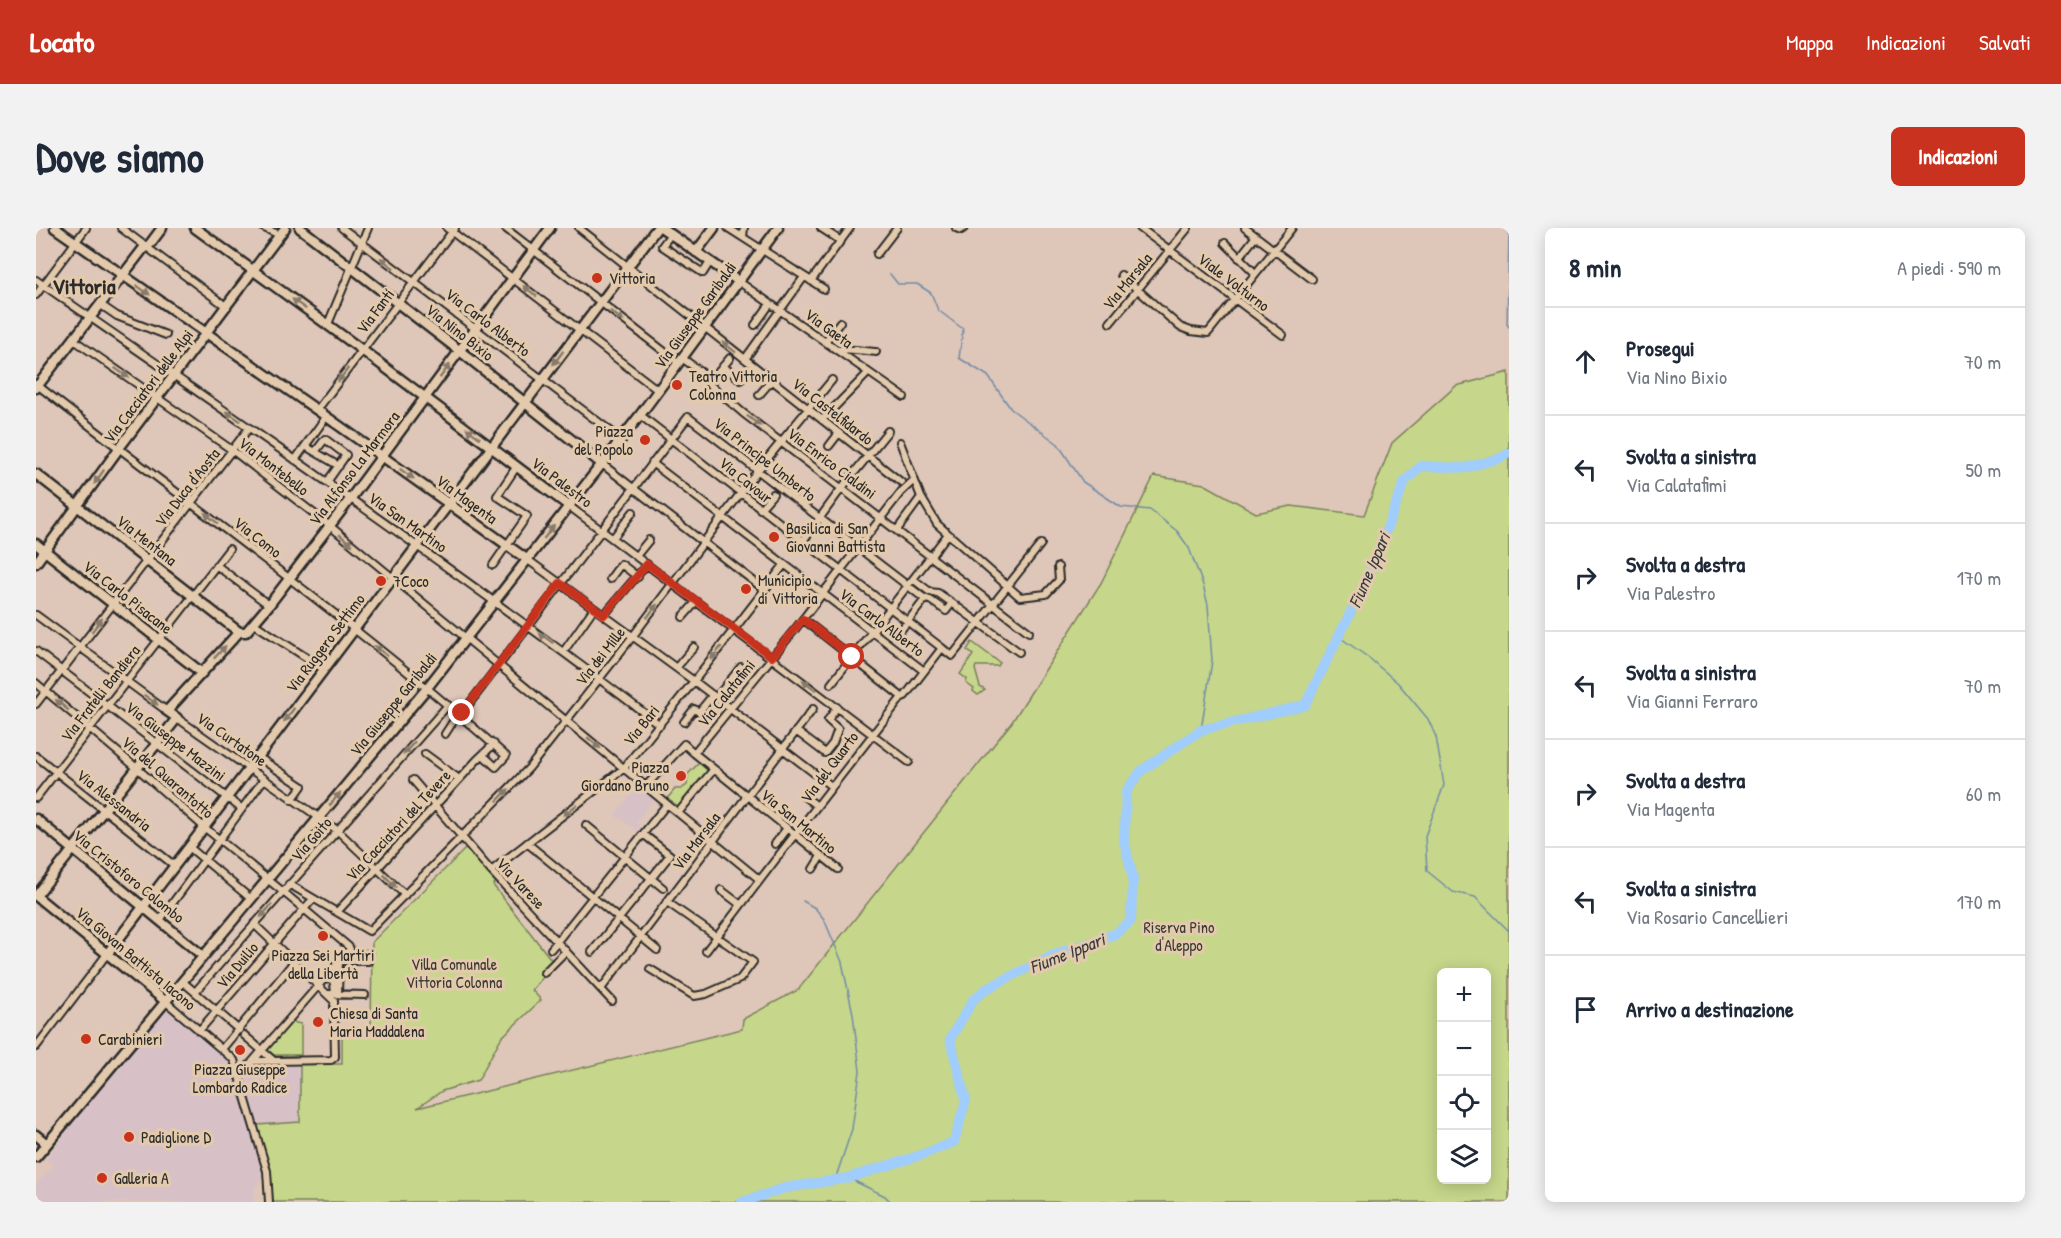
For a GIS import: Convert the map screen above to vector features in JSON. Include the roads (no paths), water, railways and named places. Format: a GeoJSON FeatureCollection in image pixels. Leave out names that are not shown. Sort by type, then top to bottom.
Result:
{"type":"FeatureCollection","features":[{"type":"Feature","properties":{"kind":"street","name":"Via Magenta"},"geometry":{"type":"LineString","coordinates":[[55,228],[560,583],[694,681],[831,786]]}},
{"type":"Feature","properties":{"kind":"street"},"geometry":{"type":"LineString","coordinates":[[41,289],[86,228]]}},
{"type":"Feature","properties":{"kind":"street"},"geometry":{"type":"LineString","coordinates":[[121,228],[227,307]]}},
{"type":"Feature","properties":{"kind":"street"},"geometry":{"type":"LineString","coordinates":[[37,386],[162,228]]}},
{"type":"Feature","properties":{"kind":"street","name":"Via Palestro"},"geometry":{"type":"LineString","coordinates":[[195,228],[426,397],[909,762]]}},
{"type":"Feature","properties":{"kind":"street"},"geometry":{"type":"LineString","coordinates":[[264,228],[282,232]]}},
{"type":"Feature","properties":{"kind":"street","name":"Via Nino Bixio"},"geometry":{"type":"LineString","coordinates":[[300,228],[460,351],[601,464]]}},
{"type":"Feature","properties":{"kind":"street","name":"Via Carlo Alberto"},"geometry":{"type":"LineString","coordinates":[[342,228],[620,438]]}},
{"type":"Feature","properties":{"kind":"street"},"geometry":{"type":"LineString","coordinates":[[328,324],[368,228]]}},
{"type":"Feature","properties":{"kind":"street","name":"Via Enrico Cialdini"},"geometry":{"type":"LineString","coordinates":[[505,228],[600,303],[681,361],[712,380],[710,384],[841,489],[1029,632]]}},
{"type":"Feature","properties":{"kind":"street","name":"Via Alfonso La Marmora"},"geometry":{"type":"LineString","coordinates":[[167,711],[239,632],[246,632],[290,579],[550,228]]}},
{"type":"Feature","properties":{"kind":"street","name":"Via Castelfidardo"},"geometry":{"type":"LineString","coordinates":[[579,228],[902,482]]}},
{"type":"Feature","properties":{"kind":"street","name":"Via Ruggero Settimo"},"geometry":{"type":"LineString","coordinates":[[36,1047],[657,228]]}},
{"type":"Feature","properties":{"kind":"street"},"geometry":{"type":"LineString","coordinates":[[662,228],[738,281]]}},
{"type":"Feature","properties":{"kind":"street"},"geometry":{"type":"LineString","coordinates":[[696,252],[714,228]]}},
{"type":"Feature","properties":{"kind":"street"},"geometry":{"type":"LineString","coordinates":[[729,228],[824,289]]}},
{"type":"Feature","properties":{"kind":"street"},"geometry":{"type":"LineString","coordinates":[[743,237],[744,228]]}},
{"type":"Feature","properties":{"kind":"street","name":"Via Giuseppe Garibaldi"},"geometry":{"type":"LineString","coordinates":[[47,1144],[427,688],[640,415],[778,228]]}},
{"type":"Feature","properties":{"kind":"street"},"geometry":{"type":"LineString","coordinates":[[821,228],[841,241]]}},
{"type":"Feature","properties":{"kind":"street"},"geometry":{"type":"LineString","coordinates":[[811,281],[850,228]]}},
{"type":"Feature","properties":{"kind":"street"},"geometry":{"type":"LineString","coordinates":[[877,254],[897,228]]}},
{"type":"Feature","properties":{"kind":"street"},"geometry":{"type":"LineString","coordinates":[[956,228],[961,230],[964,228]]}},
{"type":"Feature","properties":{"kind":"street","name":"Viale Volturno"},"geometry":{"type":"LineString","coordinates":[[1140,228],[1283,335]]}},
{"type":"Feature","properties":{"kind":"street","name":"Via Marsala"},"geometry":{"type":"LineString","coordinates":[[1110,323],[1188,228]]}},
{"type":"Feature","properties":{"kind":"street"},"geometry":{"type":"LineString","coordinates":[[1245,228],[1312,279]]}},
{"type":"Feature","properties":{"kind":"street"},"geometry":{"type":"LineString","coordinates":[[1121,275],[1180,327],[1191,332],[1208,333],[1292,228]]}},
{"type":"Feature","properties":{"kind":"street"},"geometry":{"type":"LineString","coordinates":[[451,229],[658,391]]}},
{"type":"Feature","properties":{"kind":"street","name":"Via Fanti"},"geometry":{"type":"LineString","coordinates":[[316,410],[413,283],[451,229]]}},
{"type":"Feature","properties":{"kind":"street","name":"Via Cacciatori delle Alpi"},"geometry":{"type":"LineString","coordinates":[[36,563],[157,397],[207,334],[282,232]]}},
{"type":"Feature","properties":{"kind":"street"},"geometry":{"type":"LineString","coordinates":[[671,234],[662,246],[703,273],[710,262]]}},
{"type":"Feature","properties":{"kind":"street"},"geometry":{"type":"LineString","coordinates":[[1239,258],[1256,236]]}},
{"type":"Feature","properties":{"kind":"street"},"geometry":{"type":"LineString","coordinates":[[1225,243],[1255,273]]}},
{"type":"Feature","properties":{"kind":"street"},"geometry":{"type":"LineString","coordinates":[[745,359],[804,277]]}},
{"type":"Feature","properties":{"kind":"street","name":"Via San Martino"},"geometry":{"type":"LineString","coordinates":[[36,280],[41,289],[91,318],[351,498],[529,625],[660,725]]}},
{"type":"Feature","properties":{"kind":"street","name":"Via Gaeta"},"geometry":{"type":"LineString","coordinates":[[738,281],[904,397]]}},
{"type":"Feature","properties":{"kind":"street"},"geometry":{"type":"LineString","coordinates":[[755,325],[770,304]]}},
{"type":"Feature","properties":{"kind":"street"},"geometry":{"type":"LineString","coordinates":[[101,305],[117,316],[166,335]]}},
{"type":"Feature","properties":{"kind":"street"},"geometry":{"type":"LineString","coordinates":[[825,342],[840,322]]}},
{"type":"Feature","properties":{"kind":"street","name":"Via Montebello"},"geometry":{"type":"LineString","coordinates":[[74,340],[232,450],[330,526],[679,814]]}},
{"type":"Feature","properties":{"kind":"street"},"geometry":{"type":"LineString","coordinates":[[836,350],[840,348],[859,352],[876,352]]}},
{"type":"Feature","properties":{"kind":"street"},"geometry":{"type":"LineString","coordinates":[[712,380],[730,358]]}},
{"type":"Feature","properties":{"kind":"street"},"geometry":{"type":"LineString","coordinates":[[723,366],[741,380]]}},
{"type":"Feature","properties":{"kind":"street"},"geometry":{"type":"LineString","coordinates":[[822,420],[868,373]]}},
{"type":"Feature","properties":{"kind":"street"},"geometry":{"type":"LineString","coordinates":[[759,395],[772,380]]}},
{"type":"Feature","properties":{"kind":"street","name":"Via dei Mille"},"geometry":{"type":"LineString","coordinates":[[339,910],[369,931],[526,772],[600,679],[758,470],[832,380]]}},
{"type":"Feature","properties":{"kind":"street","name":"Via Como"},"geometry":{"type":"LineString","coordinates":[[37,386],[120,447],[290,579],[494,744]]}},
{"type":"Feature","properties":{"kind":"street","name":"Via Cavour"},"geometry":{"type":"LineString","coordinates":[[640,415],[842,570]]}},
{"type":"Feature","properties":{"kind":"street"},"geometry":{"type":"LineString","coordinates":[[295,460],[326,417]]}},
{"type":"Feature","properties":{"kind":"street","name":"Via Principe Umberto"},"geometry":{"type":"LineString","coordinates":[[672,440],[688,417],[924,600]]}},
{"type":"Feature","properties":{"kind":"street","name":"Via Duca d'Aosta"},"geometry":{"type":"LineString","coordinates":[[36,704],[249,428]]}},
{"type":"Feature","properties":{"kind":"street"},"geometry":{"type":"LineString","coordinates":[[803,540],[888,431]]}},
{"type":"Feature","properties":{"kind":"street"},"geometry":{"type":"LineString","coordinates":[[829,446],[839,433]]}},
{"type":"Feature","properties":{"kind":"street"},"geometry":{"type":"LineString","coordinates":[[315,452],[325,440],[346,455],[327,482]]}},
{"type":"Feature","properties":{"kind":"street"},"geometry":{"type":"LineString","coordinates":[[445,734],[672,440]]}},
{"type":"Feature","properties":{"kind":"street"},"geometry":{"type":"LineString","coordinates":[[900,442],[921,497],[937,524],[1007,587],[1020,597],[1046,594],[1059,580],[1058,567]]}},
{"type":"Feature","properties":{"kind":"street"},"geometry":{"type":"LineString","coordinates":[[304,446],[339,466]]}},
{"type":"Feature","properties":{"kind":"street"},"geometry":{"type":"LineString","coordinates":[[601,464],[765,590]]}},
{"type":"Feature","properties":{"kind":"street"},"geometry":{"type":"LineString","coordinates":[[654,465],[783,565]]}},
{"type":"Feature","properties":{"kind":"street"},"geometry":{"type":"LineString","coordinates":[[493,565],[527,516],[497,496],[517,466]]}},
{"type":"Feature","properties":{"kind":"street","name":"Via Mentana"},"geometry":{"type":"LineString","coordinates":[[36,474],[239,632]]}},
{"type":"Feature","properties":{"kind":"street"},"geometry":{"type":"LineString","coordinates":[[914,480],[902,492],[842,570],[952,656],[1041,544]]}},
{"type":"Feature","properties":{"kind":"street"},"geometry":{"type":"LineString","coordinates":[[760,509],[773,495]]}},
{"type":"Feature","properties":{"kind":"street"},"geometry":{"type":"LineString","coordinates":[[897,530],[921,497]]}},
{"type":"Feature","properties":{"kind":"street"},"geometry":{"type":"LineString","coordinates":[[613,538],[633,512]]}},
{"type":"Feature","properties":{"kind":"street"},"geometry":{"type":"LineString","coordinates":[[831,684],[948,534]]}},
{"type":"Feature","properties":{"kind":"street"},"geometry":{"type":"LineString","coordinates":[[636,556],[649,540]]}},
{"type":"Feature","properties":{"kind":"street","name":"Via Carlo Pisacane"},"geometry":{"type":"LineString","coordinates":[[36,544],[202,673]]}},
{"type":"Feature","properties":{"kind":"street","name":"Via Fratelli Bandiera"},"geometry":{"type":"LineString","coordinates":[[36,798],[229,549]]}},
{"type":"Feature","properties":{"kind":"street"},"geometry":{"type":"LineString","coordinates":[[610,579],[621,564],[638,576]]}},
{"type":"Feature","properties":{"kind":"street"},"geometry":{"type":"LineString","coordinates":[[604,615],[647,564]]}},
{"type":"Feature","properties":{"kind":"street"},"geometry":{"type":"LineString","coordinates":[[216,565],[269,605]]}},
{"type":"Feature","properties":{"kind":"street","name":"Via Carlo Alberto"},"geometry":{"type":"LineString","coordinates":[[783,565],[923,670]]}},
{"type":"Feature","properties":{"kind":"street","name":"Via Bari"},"geometry":{"type":"LineString","coordinates":[[491,871],[624,768],[660,725],[783,565]]}},
{"type":"Feature","properties":{"kind":"street","name":"Via Calatafimi"},"geometry":{"type":"LineString","coordinates":[[696,751],[842,570]]}},
{"type":"Feature","properties":{"kind":"street"},"geometry":{"type":"LineString","coordinates":[[913,579],[930,592],[938,593],[954,604],[1019,652]]}},
{"type":"Feature","properties":{"kind":"street"},"geometry":{"type":"LineString","coordinates":[[897,635],[930,592]]}},
{"type":"Feature","properties":{"kind":"street"},"geometry":{"type":"LineString","coordinates":[[924,600],[930,600],[945,611],[954,604]]}},
{"type":"Feature","properties":{"kind":"street"},"geometry":{"type":"LineString","coordinates":[[683,617],[696,602]]}},
{"type":"Feature","properties":{"kind":"street"},"geometry":{"type":"LineString","coordinates":[[564,651],[594,608]]}},
{"type":"Feature","properties":{"kind":"street","name":"Via Curtatone"},"geometry":{"type":"LineString","coordinates":[[36,615],[126,682],[292,800],[320,817],[337,830],[405,895]]}},
{"type":"Feature","properties":{"kind":"street"},"geometry":{"type":"LineString","coordinates":[[803,619],[902,697]]}},
{"type":"Feature","properties":{"kind":"street"},"geometry":{"type":"LineString","coordinates":[[253,623],[324,669]]}},
{"type":"Feature","properties":{"kind":"street"},"geometry":{"type":"LineString","coordinates":[[676,668],[694,647]]}},
{"type":"Feature","properties":{"kind":"street","name":"Via del Quarto"},"geometry":{"type":"LineString","coordinates":[[706,951],[872,733],[905,696],[940,647]]}},
{"type":"Feature","properties":{"kind":"street","name":"Via Giuseppe Mazzini"},"geometry":{"type":"LineString","coordinates":[[36,651],[242,809]]}},
{"type":"Feature","properties":{"kind":"street"},"geometry":{"type":"LineString","coordinates":[[684,722],[694,709],[699,712],[741,667]]}},
{"type":"Feature","properties":{"kind":"street","name":"Via del Quarantotto"},"geometry":{"type":"LineString","coordinates":[[36,683],[204,827],[349,946],[350,949],[346,954]]}},
{"type":"Feature","properties":{"kind":"street","name":"Via Goito"},"geometry":{"type":"LineString","coordinates":[[195,992],[448,705]]}},
{"type":"Feature","properties":{"kind":"street"},"geometry":{"type":"LineString","coordinates":[[796,731],[825,753],[833,743],[838,729],[828,720],[837,707]]}},
{"type":"Feature","properties":{"kind":"street","name":"Via Marsala"},"geometry":{"type":"LineString","coordinates":[[601,989],[813,709]]}},
{"type":"Feature","properties":{"kind":"street"},"geometry":{"type":"LineString","coordinates":[[36,896],[177,718]]}},
{"type":"Feature","properties":{"kind":"street"},"geometry":{"type":"LineString","coordinates":[[494,744],[506,756],[496,767],[484,756],[494,744]]}},
{"type":"Feature","properties":{"kind":"street"},"geometry":{"type":"LineString","coordinates":[[645,785],[684,744],[696,751]]}},
{"type":"Feature","properties":{"kind":"street","name":"Via San Martino"},"geometry":{"type":"LineString","coordinates":[[696,751],[715,770],[838,869]]}},
{"type":"Feature","properties":{"kind":"street"},"geometry":{"type":"LineString","coordinates":[[425,754],[459,779]]}},
{"type":"Feature","properties":{"kind":"street","name":"Via Alessandria"},"geometry":{"type":"LineString","coordinates":[[36,756],[175,866]]}},
{"type":"Feature","properties":{"kind":"street","name":"Via Cacciatori del Tevere"},"geometry":{"type":"LineString","coordinates":[[339,910],[459,779],[484,756]]}},
{"type":"Feature","properties":{"kind":"street"},"geometry":{"type":"LineString","coordinates":[[258,757],[302,786],[292,800]]}},
{"type":"Feature","properties":{"kind":"street"},"geometry":{"type":"LineString","coordinates":[[715,770],[679,814],[760,880]]}},
{"type":"Feature","properties":{"kind":"street"},"geometry":{"type":"LineString","coordinates":[[160,920],[264,779]]}},
{"type":"Feature","properties":{"kind":"street","name":"Via Varese"},"geometry":{"type":"LineString","coordinates":[[413,780],[491,871],[612,1001]]}},
{"type":"Feature","properties":{"kind":"street"},"geometry":{"type":"LineString","coordinates":[[804,795],[817,806]]}},
{"type":"Feature","properties":{"kind":"street"},"geometry":{"type":"LineString","coordinates":[[550,949],[666,805]]}},
{"type":"Feature","properties":{"kind":"street","name":"Via Cristoforo Colombo"},"geometry":{"type":"LineString","coordinates":[[36,819],[203,956]]}},
{"type":"Feature","properties":{"kind":"street"},"geometry":{"type":"LineString","coordinates":[[586,825],[663,888]]}},
{"type":"Feature","properties":{"kind":"street"},"geometry":{"type":"LineString","coordinates":[[775,844],[787,828]]}},
{"type":"Feature","properties":{"kind":"street"},"geometry":{"type":"LineString","coordinates":[[592,952],[670,855],[643,834]]}},
{"type":"Feature","properties":{"kind":"street"},"geometry":{"type":"LineString","coordinates":[[527,843],[657,950]]}},
{"type":"Feature","properties":{"kind":"street"},"geometry":{"type":"LineString","coordinates":[[189,847],[250,898]]}},
{"type":"Feature","properties":{"kind":"street"},"geometry":{"type":"LineString","coordinates":[[813,869],[822,856]]}},
{"type":"Feature","properties":{"kind":"street"},"geometry":{"type":"LineString","coordinates":[[289,884],[313,899],[339,910]]}},
{"type":"Feature","properties":{"kind":"street"},"geometry":{"type":"LineString","coordinates":[[721,890],[741,905]]}},
{"type":"Feature","properties":{"kind":"street","name":"Via Giovan Battista Iacono"},"geometry":{"type":"LineString","coordinates":[[36,896],[234,1060],[267,1171],[269,1202]]}},
{"type":"Feature","properties":{"kind":"street","name":"Via Duilio"},"geometry":{"type":"LineString","coordinates":[[199,1030],[272,943],[313,899]]}},
{"type":"Feature","properties":{"kind":"street"},"geometry":{"type":"LineString","coordinates":[[650,969],[694,996],[706,994],[740,979],[753,962],[666,902]]}},
{"type":"Feature","properties":{"kind":"street"},"geometry":{"type":"LineString","coordinates":[[254,924],[318,986],[334,994],[365,994]]}},
{"type":"Feature","properties":{"kind":"street"},"geometry":{"type":"LineString","coordinates":[[544,973],[566,951]]}},
{"type":"Feature","properties":{"kind":"street"},"geometry":{"type":"LineString","coordinates":[[240,1078],[346,954],[369,954],[368,961],[340,962]]}},
{"type":"Feature","properties":{"kind":"street"},"geometry":{"type":"LineString","coordinates":[[334,994],[340,962]]}},
{"type":"Feature","properties":{"kind":"street"},"geometry":{"type":"LineString","coordinates":[[222,1049],[292,963]]}},
{"type":"Feature","properties":{"kind":"street"},"geometry":{"type":"LineString","coordinates":[[253,1061],[331,1060],[335,1058],[334,983],[329,974]]}},
{"type":"Feature","properties":{"kind":"street"},"geometry":{"type":"LineString","coordinates":[[182,981],[233,1025],[240,1028]]}},
{"type":"Feature","properties":{"kind":"street"},"geometry":{"type":"LineString","coordinates":[[244,1035],[274,1061]]}},
{"type":"Feature","properties":{"kind":"street"},"geometry":{"type":"LineString","coordinates":[[36,1135],[47,1144],[36,1157]]}},
{"type":"Feature","properties":{"kind":"waterway"},"geometry":{"type":"LineString","coordinates":[[1509,235],[1507,324],[1509,327]]}},
{"type":"Feature","properties":{"kind":"waterway"},"geometry":{"type":"LineString","coordinates":[[890,274],[898,284],[917,284],[931,293],[938,310],[963,329],[959,358],[988,376],[1011,409],[1058,444],[1083,482],[1121,507],[1150,510],[1177,531],[1189,548],[1208,605],[1212,661],[1201,730]]}},
{"type":"Feature","properties":{"kind":"waterway","name":"Fiume Ippari"},"geometry":{"type":"LineString","coordinates":[[742,1202],[785,1188],[848,1178],[954,1142],[966,1100],[950,1039],[973,1000],[986,989],[1055,954],[1115,934],[1131,921],[1133,878],[1124,840],[1126,792],[1141,771],[1201,730],[1305,705],[1369,575],[1405,481],[1421,466],[1465,468],[1500,458],[1509,453]]}},
{"type":"Feature","properties":{"kind":"waterway"},"geometry":{"type":"LineString","coordinates":[[1338,636],[1398,683],[1428,719],[1436,737],[1444,785],[1425,836],[1427,871],[1453,892],[1475,897],[1509,931]]}},
{"type":"Feature","properties":{"kind":"waterway"},"geometry":{"type":"LineString","coordinates":[[803,901],[815,908],[824,919],[842,962],[853,1014],[860,1071],[852,1129],[835,1180]]}},
{"type":"Feature","properties":{"kind":"waterway"},"geometry":{"type":"LineString","coordinates":[[848,1178],[885,1196],[891,1202]]}},
{"type":"Feature","properties":{"kind":"place","name":"Vittoria"},"geometry":{"type":"Point","coordinates":[597,278]}},
{"type":"Feature","properties":{"kind":"place","name":"Teatro Vittoria Colonna"},"geometry":{"type":"Point","coordinates":[677,385]}},
{"type":"Feature","properties":{"kind":"place","name":"Piazza del Popolo"},"geometry":{"type":"Point","coordinates":[645,440]}},
{"type":"Feature","properties":{"kind":"place","name":"Basilica di San Giovanni Battista"},"geometry":{"type":"Point","coordinates":[774,537]}},
{"type":"Feature","properties":{"kind":"place","name":"7Coco"},"geometry":{"type":"Point","coordinates":[381,581]}},
{"type":"Feature","properties":{"kind":"place","name":"Municipio di Vittoria"},"geometry":{"type":"Point","coordinates":[746,589]}},
{"type":"Feature","properties":{"kind":"place","name":"Piazza Giordano Bruno"},"geometry":{"type":"Point","coordinates":[681,776]}},
{"type":"Feature","properties":{"kind":"place","name":"Piazza Sei Martiri della Libertà"},"geometry":{"type":"Point","coordinates":[323,936]}},
{"type":"Feature","properties":{"kind":"place","name":"Chiesa di Santa Maria Maddalena"},"geometry":{"type":"Point","coordinates":[318,1022]}},
{"type":"Feature","properties":{"kind":"place","name":"Carabinieri"},"geometry":{"type":"Point","coordinates":[86,1039]}},
{"type":"Feature","properties":{"kind":"place","name":"Piazza Giuseppe Lombardo Radice"},"geometry":{"type":"Point","coordinates":[240,1050]}},
{"type":"Feature","properties":{"kind":"place","name":"Padiglione D"},"geometry":{"type":"Point","coordinates":[129,1137]}},
{"type":"Feature","properties":{"kind":"place","name":"Galleria A"},"geometry":{"type":"Point","coordinates":[102,1178]}},
{"type":"Feature","properties":{"kind":"district","name":"Vittoria"},"geometry":{"type":"Point","coordinates":[84,286]}},
{"type":"Feature","properties":{"kind":"park label","name":"Riserva Pino d'Aleppo"},"geometry":{"type":"Point","coordinates":[1179,936]}},
{"type":"Feature","properties":{"kind":"park label","name":"Villa Comunale Vittoria Colonna"},"geometry":{"type":"Point","coordinates":[454,973]}}]}
